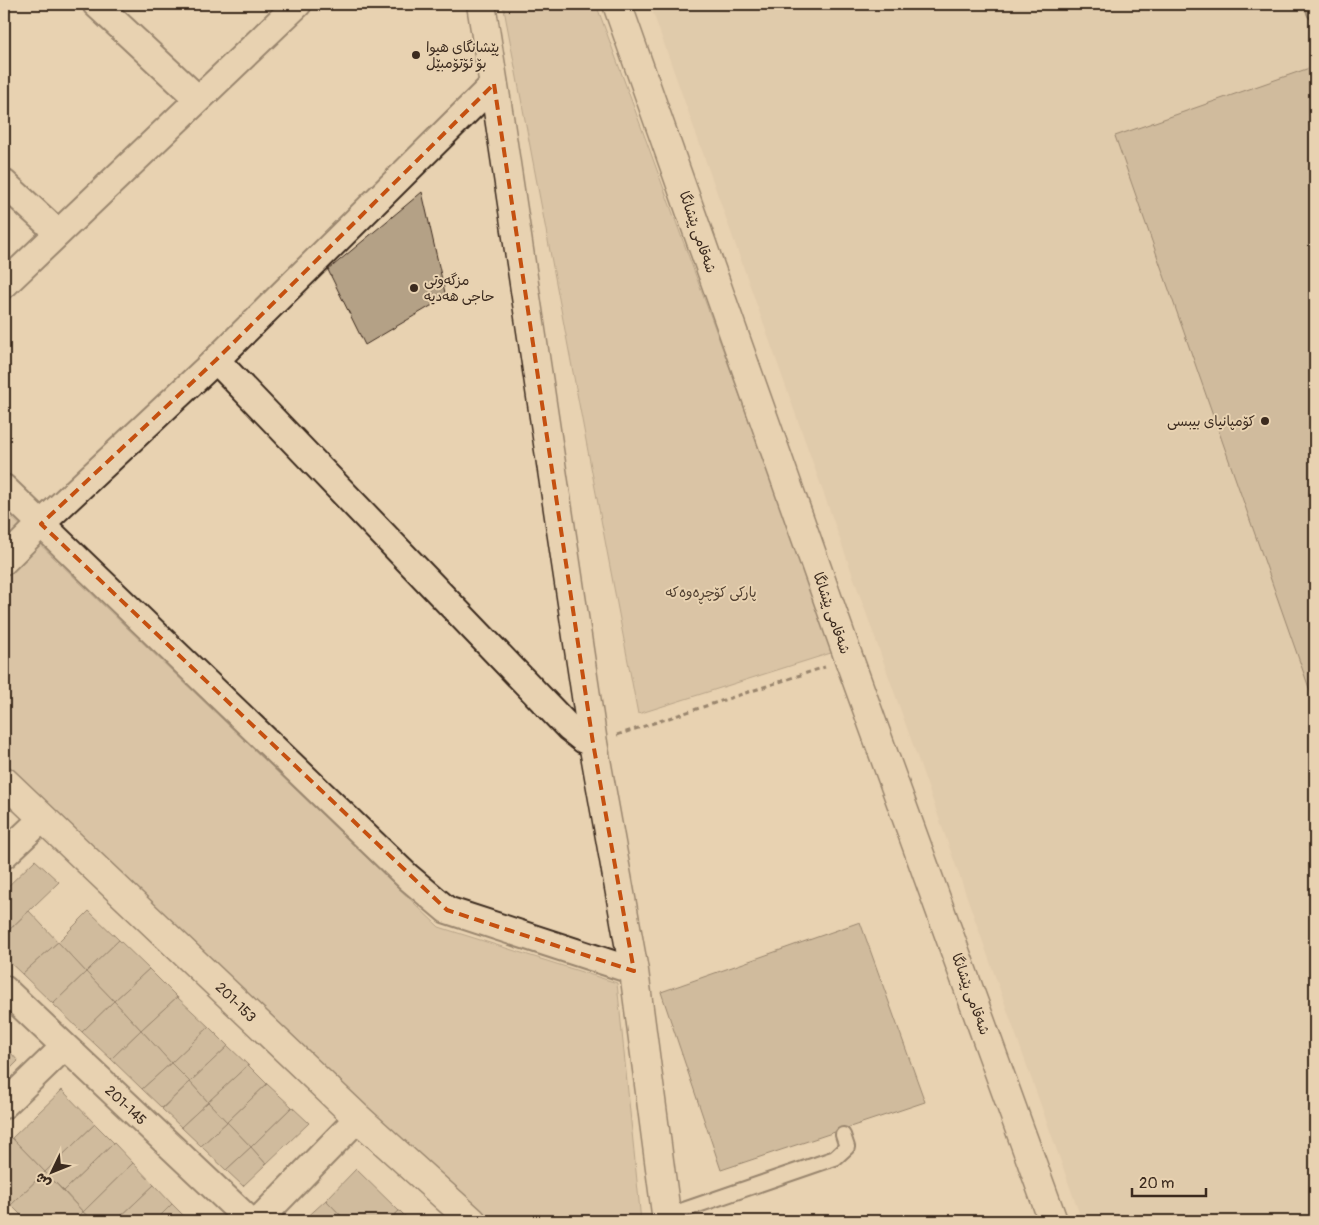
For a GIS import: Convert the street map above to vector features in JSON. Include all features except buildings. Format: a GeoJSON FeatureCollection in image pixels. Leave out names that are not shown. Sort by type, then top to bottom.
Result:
{"type":"FeatureCollection","features":[{"type":"Feature","properties":{"kind":"main road"},"geometry":{"type":"LineString","coordinates":[[480,4],[494,84],[593,743],[634,971],[666,1219]]}},
{"type":"Feature","properties":{"kind":"main road","name":"شەقامی پێشانگا"},"geometry":{"type":"LineString","coordinates":[[617,4],[849,659],[1053,1221]]}},
{"type":"Feature","properties":{"kind":"main road","name":"201-153"},"geometry":{"type":"LineString","coordinates":[[4,781],[358,1118],[472,1221]]}},
{"type":"Feature","properties":{"kind":"street"},"geometry":{"type":"LineString","coordinates":[[96,4],[198,100]]}},
{"type":"Feature","properties":{"kind":"street"},"geometry":{"type":"LineString","coordinates":[[4,285],[298,4]]}},
{"type":"Feature","properties":{"kind":"street"},"geometry":{"type":"LineString","coordinates":[[4,561],[216,360],[494,84]]}},
{"type":"Feature","properties":{"kind":"street"},"geometry":{"type":"LineString","coordinates":[[4,183],[58,234]]}},
{"type":"Feature","properties":{"kind":"street"},"geometry":{"type":"LineString","coordinates":[[216,360],[569,728],[584,740],[593,743]]}},
{"type":"Feature","properties":{"kind":"street"},"geometry":{"type":"LineString","coordinates":[[4,488],[408,877],[447,910],[634,971]]}},
{"type":"Feature","properties":{"kind":"street"},"geometry":{"type":"LineString","coordinates":[[4,855],[43,818]]}},
{"type":"Feature","properties":{"kind":"street","name":"201-145"},"geometry":{"type":"LineString","coordinates":[[4,989],[250,1221]]}},
{"type":"Feature","properties":{"kind":"street"},"geometry":{"type":"LineString","coordinates":[[4,1105],[64,1047]]}},
{"type":"Feature","properties":{"kind":"street"},"geometry":{"type":"LineString","coordinates":[[258,1221],[358,1118]]}},
{"type":"Feature","properties":{"kind":"lane"},"geometry":{"type":"LineString","coordinates":[[1313,4],[1315,12]]}},
{"type":"Feature","properties":{"kind":"lane"},"geometry":{"type":"LineString","coordinates":[[666,1219],[835,1158],[847,1147],[843,1135]]}},
{"type":"Feature","properties":{"kind":"path"},"geometry":{"type":"LineString","coordinates":[[593,743],[849,659]]}},
{"type":"Feature","properties":{"kind":"highlighted area"},"geometry":{"type":"Polygon","coordinates":[[[494,84],[593,743],[634,971],[447,910],[41,524],[216,360],[494,84]]]}},
{"type":"Feature","properties":{"kind":"shaded area"},"geometry":{"type":"Polygon","coordinates":[[[650,4],[1315,4],[1315,1221],[1082,1221],[650,4]]]}},
{"type":"Feature","properties":{"kind":"green space","name":"پارکی کۆچڕەوەکە"},"geometry":{"type":"Polygon","coordinates":[[[503,4],[596,4],[834,652],[638,714],[503,4]]]}},
{"type":"Feature","properties":{"kind":"green space"},"geometry":{"type":"Polygon","coordinates":[[[4,510],[439,927],[617,983],[641,1221],[485,1221],[367,1113],[4,761],[4,510]]]}},
{"type":"Feature","properties":{"kind":"place","name":"پێشانگای هیوا بۆ ئۆتۆمبێل"},"geometry":{"type":"Point","coordinates":[416,55]}},
{"type":"Feature","properties":{"kind":"place","name":"مزگەوتی حاجی هەدیە"},"geometry":{"type":"Point","coordinates":[414,288]}},
{"type":"Feature","properties":{"kind":"place","name":"كۆمپانیای بیبسی"},"geometry":{"type":"Point","coordinates":[1265,421]}}]}
